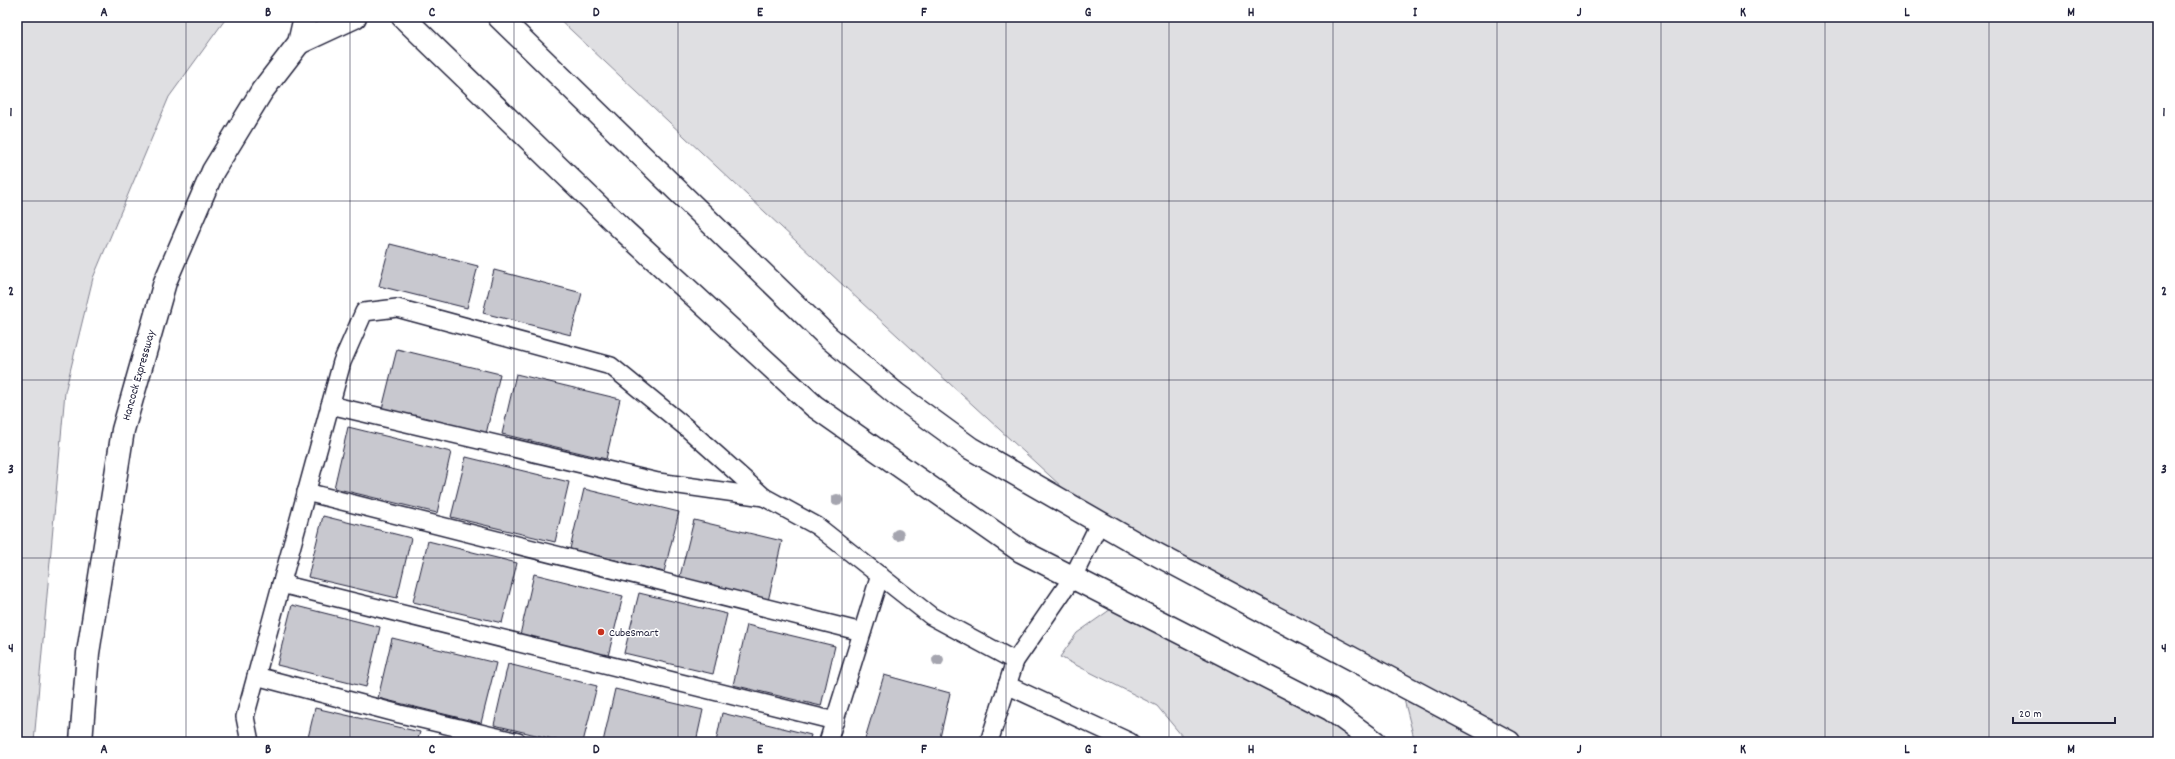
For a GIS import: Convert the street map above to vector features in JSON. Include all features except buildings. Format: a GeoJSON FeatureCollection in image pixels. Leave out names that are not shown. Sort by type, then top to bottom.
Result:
{"type":"FeatureCollection","features":[{"type":"Feature","properties":{"kind":"main road"},"geometry":{"type":"LineString","coordinates":[[299,43],[305,17]]}},
{"type":"Feature","properties":{"kind":"main road"},"geometry":{"type":"LineString","coordinates":[[299,43],[355,17]]}},
{"type":"Feature","properties":{"kind":"main road"},"geometry":{"type":"LineString","coordinates":[[403,17],[623,230],[814,406],[1021,551],[1330,709],[1375,742]]}},
{"type":"Feature","properties":{"kind":"main road"},"geometry":{"type":"LineString","coordinates":[[499,17],[828,337],[885,385],[970,448],[1100,522],[1509,742]]}},
{"type":"Feature","properties":{"kind":"main road","name":"Hancock Expressway"},"geometry":{"type":"LineString","coordinates":[[81,742],[88,653],[123,430],[165,282],[213,171],[262,91],[299,43]]}},
{"type":"Feature","properties":{"kind":"lane"},"geometry":{"type":"LineString","coordinates":[[250,742],[245,717],[342,362],[364,312],[397,308],[611,366],[688,429],[764,497],[817,526],[930,616],[1015,660]]}},
{"type":"Feature","properties":{"kind":"lane"},"geometry":{"type":"LineString","coordinates":[[330,405],[658,482],[764,497]]}},
{"type":"Feature","properties":{"kind":"lane"},"geometry":{"type":"LineString","coordinates":[[306,492],[862,632]]}},
{"type":"Feature","properties":{"kind":"lane"},"geometry":{"type":"LineString","coordinates":[[989,742],[1015,660],[1073,577],[1100,522]]}},
{"type":"Feature","properties":{"kind":"lane"},"geometry":{"type":"LineString","coordinates":[[828,742],[880,575]]}},
{"type":"Feature","properties":{"kind":"lane"},"geometry":{"type":"LineString","coordinates":[[281,584],[835,721]]}},
{"type":"Feature","properties":{"kind":"lane"},"geometry":{"type":"LineString","coordinates":[[256,676],[400,714],[518,742]]}},
{"type":"Feature","properties":{"kind":"lane"},"geometry":{"type":"LineString","coordinates":[[1007,685],[1130,742]]}},
{"type":"Feature","properties":{"kind":"shaded area"},"geometry":{"type":"Polygon","coordinates":[[[17,17],[227,17],[169,97],[93,278],[65,392],[34,742],[17,742],[17,17]]]}},
{"type":"Feature","properties":{"kind":"shaded area"},"geometry":{"type":"Polygon","coordinates":[[[557,17],[2158,17],[2158,742],[1415,742],[1400,684],[1100,522],[861,302],[557,17]]]}},
{"type":"Feature","properties":{"kind":"shaded area"},"geometry":{"type":"Polygon","coordinates":[[[1121,602],[1367,742],[1187,742],[1157,706],[1060,657],[1077,633],[1121,602]]]}},
{"type":"Feature","properties":{"kind":"place","name":"CubeSmart"},"geometry":{"type":"Point","coordinates":[601,632]}}]}
